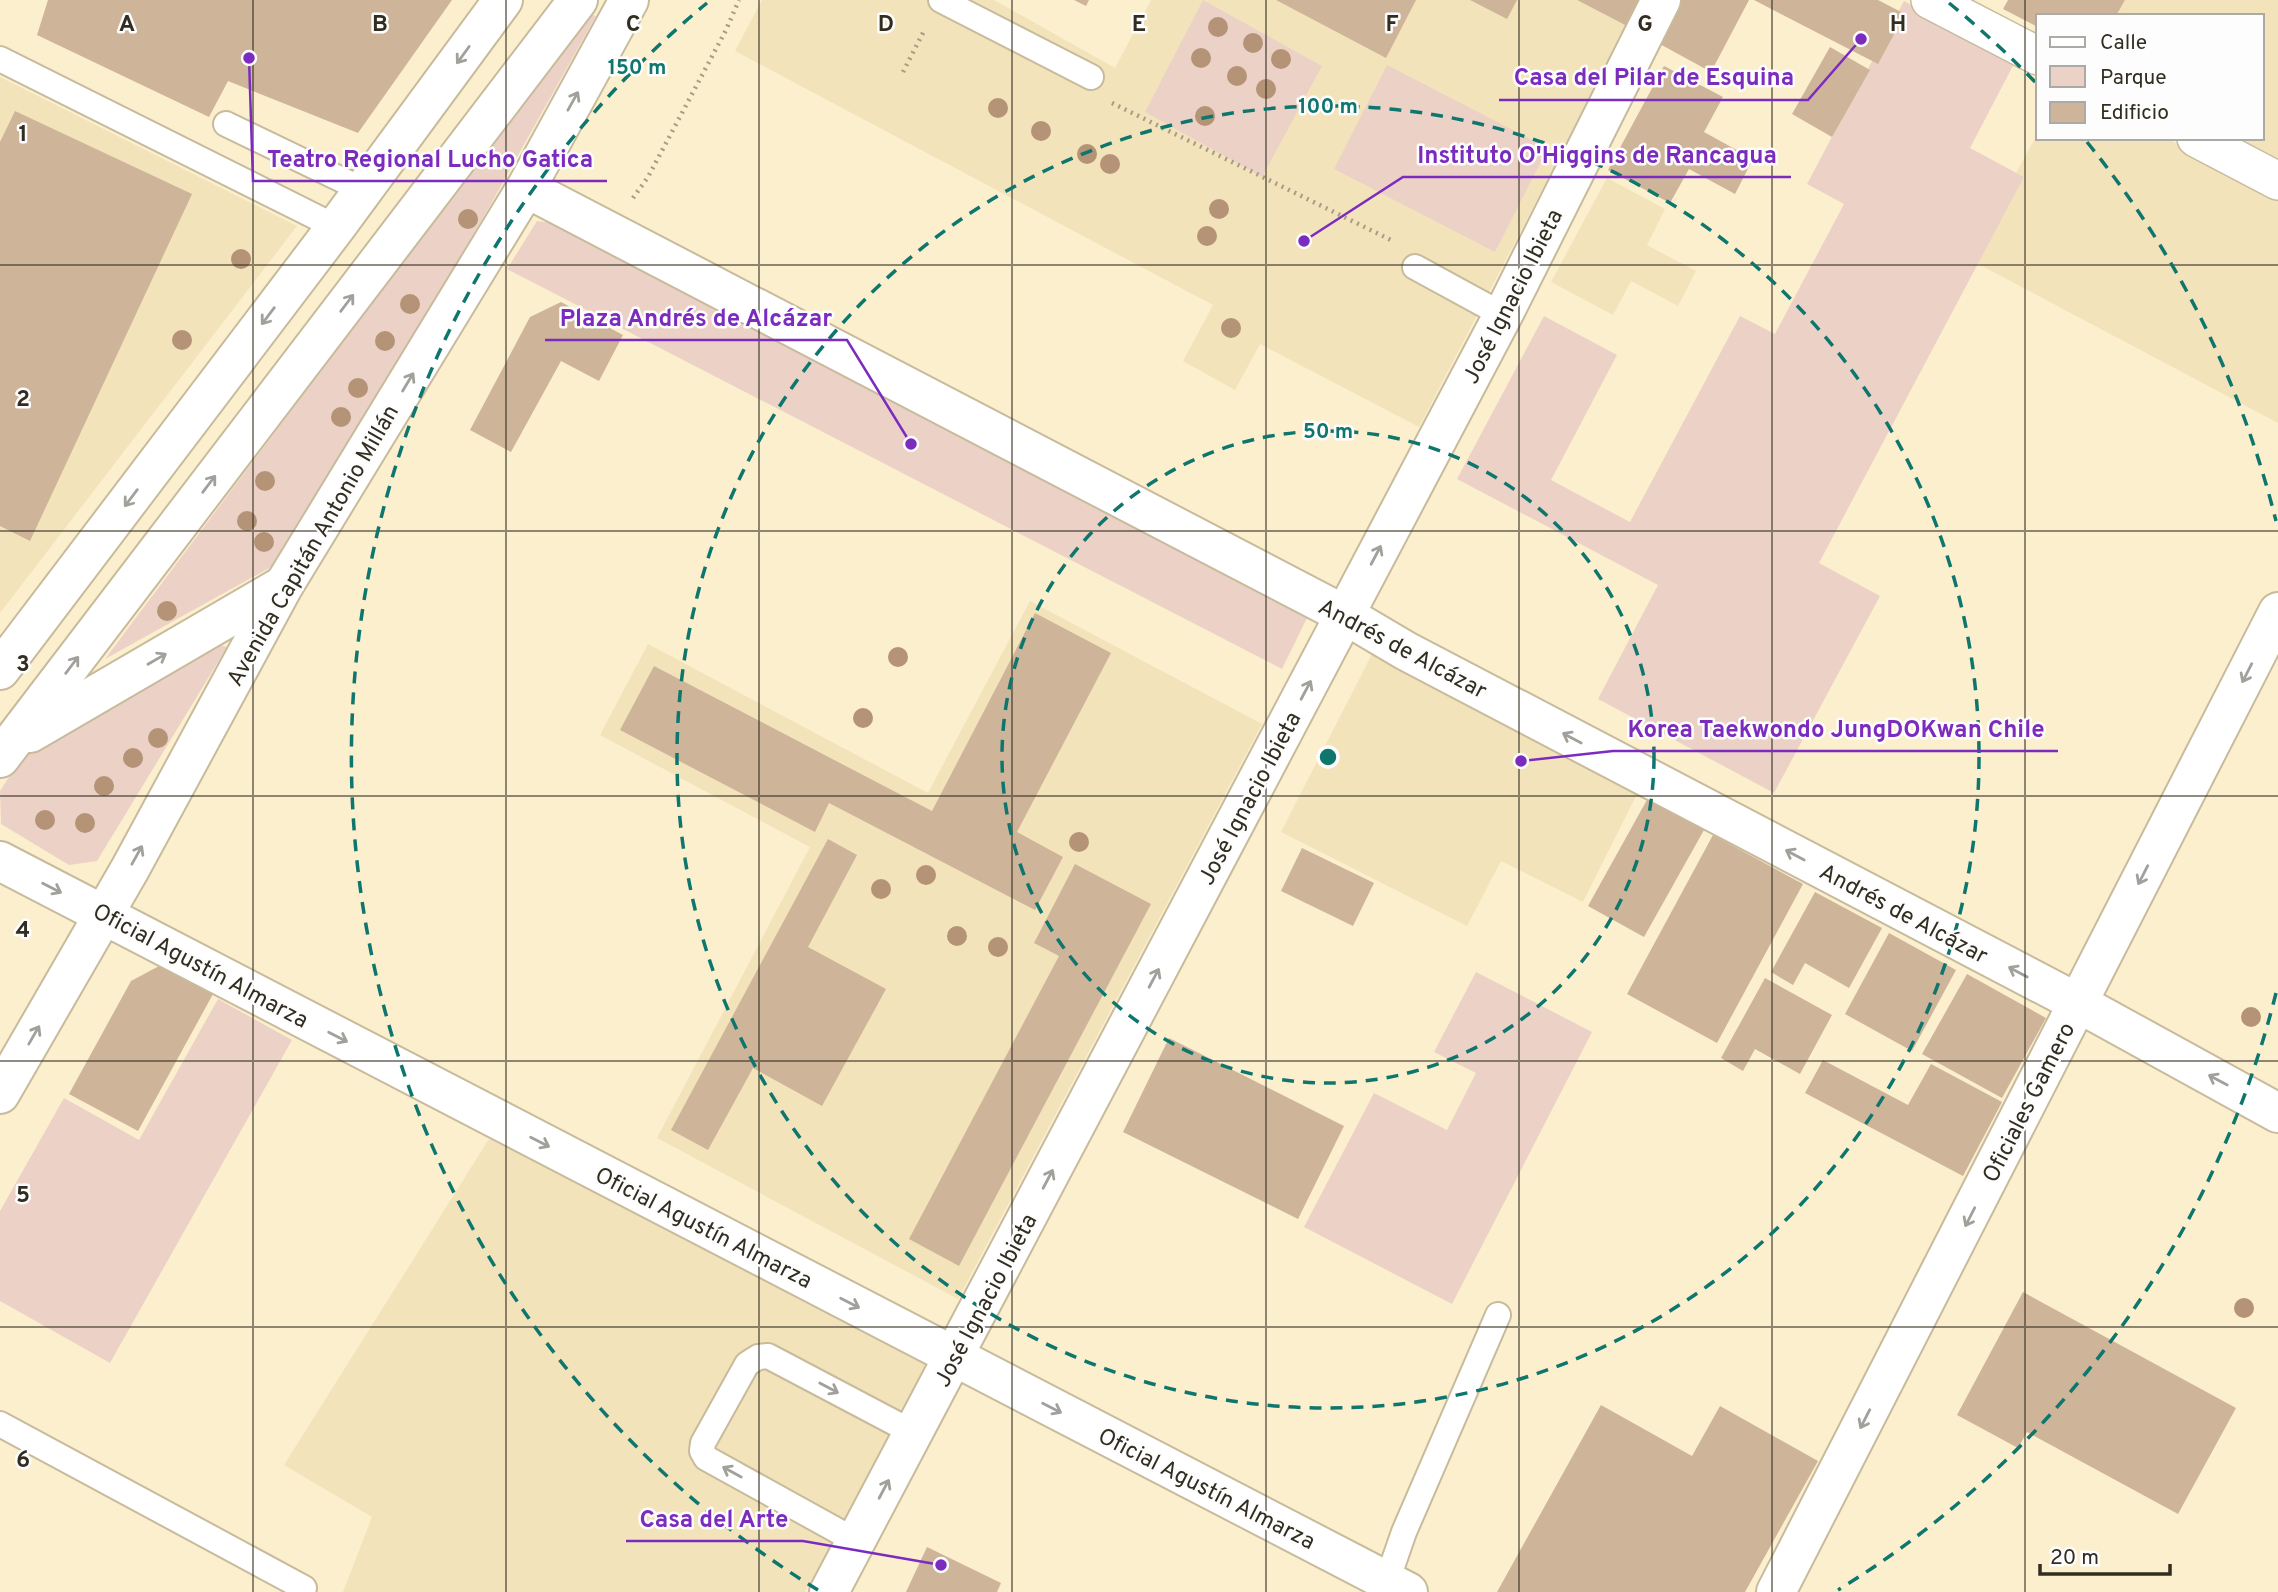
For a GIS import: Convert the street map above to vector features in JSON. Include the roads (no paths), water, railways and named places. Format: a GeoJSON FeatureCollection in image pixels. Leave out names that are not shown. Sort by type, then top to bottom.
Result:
{"type":"FeatureCollection","features":[{"type":"Feature","properties":{"kind":"street"},"geometry":{"type":"LineString","coordinates":[[0,670],[336,227],[503,0]]}},
{"type":"Feature","properties":{"kind":"street"},"geometry":{"type":"LineString","coordinates":[[6,750],[578,0]]}},
{"type":"Feature","properties":{"kind":"street","name":"Avenida Capitán Antonio Millán"},"geometry":{"type":"LineString","coordinates":[[0,1094],[103,915],[284,585],[526,188],[629,0]]}},
{"type":"Feature","properties":{"kind":"street","name":"José Ignacio Ibieta"},"geometry":{"type":"LineString","coordinates":[[829,1592],[1503,315],[1661,0]]}},
{"type":"Feature","properties":{"kind":"street"},"geometry":{"type":"LineString","coordinates":[[1930,0],[2036,55]]}},
{"type":"Feature","properties":{"kind":"street"},"geometry":{"type":"LineString","coordinates":[[2200,140],[2278,181]]}},
{"type":"Feature","properties":{"kind":"street","name":"Andrés de Alcázar"},"geometry":{"type":"LineString","coordinates":[[526,188],[1345,615],[1406,651],[2078,1003],[2278,1113]]}},
{"type":"Feature","properties":{"kind":"street"},"geometry":{"type":"LineString","coordinates":[[6,750],[284,585]]}},
{"type":"Feature","properties":{"kind":"street","name":"Oficiales Gamero"},"geometry":{"type":"LineString","coordinates":[[1776,1592],[2278,612]]}},
{"type":"Feature","properties":{"kind":"street","name":"Oficial Agustín Almarza"},"geometry":{"type":"LineString","coordinates":[[0,861],[1397,1587]]}},
{"type":"Feature","properties":{"kind":"lane"},"geometry":{"type":"LineString","coordinates":[[935,10],[1091,77]]}},
{"type":"Feature","properties":{"kind":"lane"},"geometry":{"type":"LineString","coordinates":[[0,59],[336,227]]}},
{"type":"Feature","properties":{"kind":"lane"},"geometry":{"type":"LineString","coordinates":[[226,124],[363,191]]}},
{"type":"Feature","properties":{"kind":"lane"},"geometry":{"type":"LineString","coordinates":[[1410,257],[1503,315]]}},
{"type":"Feature","properties":{"kind":"lane"},"geometry":{"type":"LineString","coordinates":[[1397,1587],[1404,1532],[1498,1315]]}},
{"type":"Feature","properties":{"kind":"lane"},"geometry":{"type":"LineString","coordinates":[[856,1541],[706,1458],[702,1451],[704,1443],[747,1364],[758,1357],[768,1356],[914,1433]]}},
{"type":"Feature","properties":{"kind":"lane"},"geometry":{"type":"LineString","coordinates":[[0,1424],[304,1588]]}},
{"type":"Feature","properties":{"kind":"place","name":"Casa del Pilar de Esquina"},"geometry":{"type":"Point","coordinates":[1861,39]}},
{"type":"Feature","properties":{"kind":"place","name":"Teatro Regional Lucho Gatica"},"geometry":{"type":"Point","coordinates":[249,58]}},
{"type":"Feature","properties":{"kind":"place","name":"Instituto O'Higgins de Rancagua"},"geometry":{"type":"Point","coordinates":[1304,241]}},
{"type":"Feature","properties":{"kind":"place","name":"Plaza Andrés de Alcázar"},"geometry":{"type":"Point","coordinates":[911,444]}},
{"type":"Feature","properties":{"kind":"place","name":"Korea Taekwondo JungDOKwan Chile"},"geometry":{"type":"Point","coordinates":[1521,761]}},
{"type":"Feature","properties":{"kind":"place","name":"Casa del Arte"},"geometry":{"type":"Point","coordinates":[941,1565]}}]}
